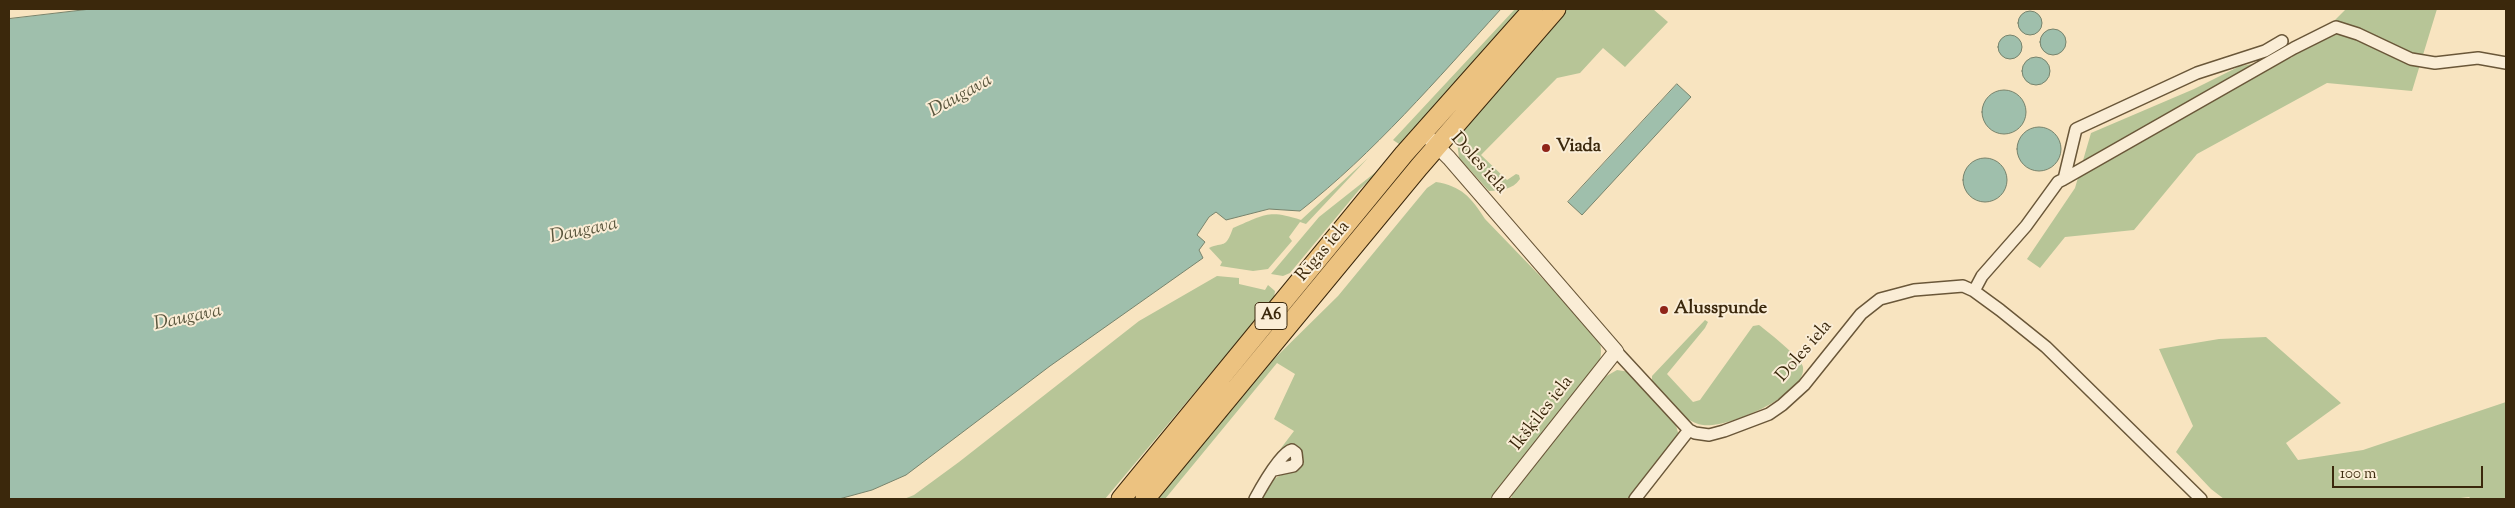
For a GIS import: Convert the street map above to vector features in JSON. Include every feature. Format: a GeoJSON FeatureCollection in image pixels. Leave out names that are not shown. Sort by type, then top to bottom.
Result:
{"type":"FeatureCollection","features":[{"type":"Feature","properties":{"kind":"highway","name":"Rīgas iela"},"geometry":{"type":"LineString","coordinates":[[1121,499],[1423,133],[1533,9]]}},
{"type":"Feature","properties":{"kind":"highway","name":"Rīgas iela"},"geometry":{"type":"LineString","coordinates":[[1145,499],[1437,146],[1556,9]]}},
{"type":"Feature","properties":{"kind":"street"},"geometry":{"type":"LineString","coordinates":[[1974,291],[1982,276],[2005,251],[2058,182],[2294,48],[2336,27],[2358,34],[2411,59],[2435,64],[2478,58],[2506,63]]}},
{"type":"Feature","properties":{"kind":"street"},"geometry":{"type":"LineString","coordinates":[[2064,178],[2076,129],[2197,73],[2265,51],[2282,41]]}},
{"type":"Feature","properties":{"kind":"street","name":"Doles iela"},"geometry":{"type":"LineString","coordinates":[[1423,133],[1456,165],[1616,351],[1688,430],[1709,435],[1769,414],[1804,385],[1861,314],[1880,299],[1914,290],[1962,286],[1974,291],[2046,347],[2200,499]]}},
{"type":"Feature","properties":{"kind":"street","name":"Ikšķiles iela"},"geometry":{"type":"LineString","coordinates":[[1499,499],[1616,351]]}},
{"type":"Feature","properties":{"kind":"street"},"geometry":{"type":"LineString","coordinates":[[1635,499],[1688,430]]}},
{"type":"Feature","properties":{"kind":"street"},"geometry":{"type":"LineString","coordinates":[[1255,499],[1274,470]]}},
{"type":"Feature","properties":{"kind":"shaded area"},"geometry":{"type":"Polygon","coordinates":[[[1515,9],[1521,9],[1402,146],[1393,140],[1515,9]]]}},
{"type":"Feature","properties":{"kind":"shaded area"},"geometry":{"type":"Polygon","coordinates":[[[1565,9],[1653,9],[1668,22],[1625,67],[1603,48],[1580,73],[1557,78],[1481,155],[1507,180],[1516,174],[1519,175],[1520,179],[1510,187],[1489,191],[1459,158],[1457,142],[1464,125],[1565,9]]]}},
{"type":"Feature","properties":{"kind":"shaded area"},"geometry":{"type":"Polygon","coordinates":[[[2346,9],[2437,9],[2412,91],[2327,83],[2197,154],[2134,230],[2065,237],[2040,268],[2027,259],[2075,188],[2091,133],[2194,89],[2240,66],[2291,58],[2324,31],[2346,9]]]}},
{"type":"Feature","properties":{"kind":"shaded area"},"geometry":{"type":"Polygon","coordinates":[[[1368,158],[1306,224],[1300,222],[1289,237],[1292,241],[1268,269],[1253,271],[1220,266],[1222,262],[1209,248],[1224,244],[1233,228],[1259,217],[1273,214],[1301,220],[1368,158]]]}},
{"type":"Feature","properties":{"kind":"shaded area"},"geometry":{"type":"Polygon","coordinates":[[[1386,164],[1359,190],[1290,273],[1283,276],[1271,274],[1319,217],[1386,164]]]}},
{"type":"Feature","properties":{"kind":"shaded area"},"geometry":{"type":"Polygon","coordinates":[[[1436,182],[1452,186],[1465,194],[1475,204],[1485,219],[1598,336],[1600,344],[1601,355],[1598,367],[1492,499],[1259,499],[1271,482],[1296,467],[1301,459],[1302,452],[1296,445],[1291,443],[1266,474],[1263,472],[1294,431],[1274,419],[1295,374],[1277,363],[1165,499],[1157,499],[1273,360],[1338,296],[1427,188],[1436,182]]]}},
{"type":"Feature","properties":{"kind":"shaded area"},"geometry":{"type":"Polygon","coordinates":[[[1217,276],[1239,278],[1239,284],[1265,290],[1268,285],[1275,291],[1274,298],[1105,499],[904,499],[914,495],[959,462],[1139,321],[1217,276]]]}},
{"type":"Feature","properties":{"kind":"shaded area"},"geometry":{"type":"Polygon","coordinates":[[[1705,320],[1708,322],[1705,328],[1667,374],[1693,402],[1700,400],[1753,326],[1759,325],[1797,358],[1803,367],[1801,378],[1779,399],[1746,416],[1714,425],[1703,425],[1688,419],[1668,400],[1652,380],[1652,376],[1705,320]]]}},
{"type":"Feature","properties":{"kind":"shaded area"},"geometry":{"type":"Polygon","coordinates":[[[2266,337],[2341,403],[2286,443],[2298,460],[2363,450],[2506,402],[2506,499],[2471,499],[2469,497],[2452,499],[2224,499],[2211,489],[2176,452],[2193,426],[2159,349],[2219,339],[2266,337]]]}},
{"type":"Feature","properties":{"kind":"shaded area"},"geometry":{"type":"Polygon","coordinates":[[[1617,370],[1630,372],[1675,422],[1679,436],[1629,499],[1511,499],[1513,491],[1603,378],[1617,370]]]}},
{"type":"Feature","properties":{"kind":"water","name":"Daugava"},"geometry":{"type":"Polygon","coordinates":[[[91,9],[1501,9],[1379,140],[1354,165],[1300,211],[1269,209],[1226,220],[1216,212],[1209,217],[1197,235],[1205,242],[1199,250],[1203,258],[1050,366],[906,475],[872,490],[839,499],[9,499],[9,19],[91,9]]]}},
{"type":"Feature","properties":{"kind":"water"},"geometry":{"type":"Polygon","coordinates":[[[2030,11],[2035,12],[2041,18],[2041,28],[2035,34],[2030,35],[2025,34],[2019,28],[2018,23],[2019,18],[2025,12],[2030,11]]]}},
{"type":"Feature","properties":{"kind":"water"},"geometry":{"type":"Polygon","coordinates":[[[2053,29],[2062,33],[2066,42],[2062,51],[2053,55],[2044,51],[2040,42],[2044,33],[2053,29]]]}},
{"type":"Feature","properties":{"kind":"water"},"geometry":{"type":"Polygon","coordinates":[[[2010,35],[2019,38],[2022,47],[2019,56],[2010,59],[2001,56],[1998,47],[2001,38],[2010,35]]]}},
{"type":"Feature","properties":{"kind":"water"},"geometry":{"type":"Polygon","coordinates":[[[2036,57],[2046,61],[2050,71],[2046,81],[2036,85],[2026,81],[2022,71],[2026,61],[2036,57]]]}},
{"type":"Feature","properties":{"kind":"water"},"geometry":{"type":"Polygon","coordinates":[[[1677,84],[1691,97],[1582,215],[1568,202],[1677,84]]]}},
{"type":"Feature","properties":{"kind":"water"},"geometry":{"type":"Polygon","coordinates":[[[2000,90],[2008,90],[2020,96],[2026,112],[2020,128],[2008,134],[2000,134],[1988,128],[1982,116],[1982,108],[1988,96],[2000,90]]]}},
{"type":"Feature","properties":{"kind":"water"},"geometry":{"type":"Polygon","coordinates":[[[2043,127],[2055,133],[2060,140],[2060,158],[2055,165],[2048,170],[2035,171],[2027,168],[2020,161],[2017,145],[2020,137],[2027,130],[2043,127]]]}},
{"type":"Feature","properties":{"kind":"water"},"geometry":{"type":"Polygon","coordinates":[[[1981,158],[1989,158],[2001,164],[2007,180],[2001,196],[1989,202],[1981,202],[1969,196],[1963,184],[1963,176],[1969,164],[1981,158]]]}},
{"type":"Feature","properties":{"kind":"place","name":"Viada"},"geometry":{"type":"Point","coordinates":[1546,148]}},
{"type":"Feature","properties":{"kind":"place","name":"Alusspunde"},"geometry":{"type":"Point","coordinates":[1664,310]}}]}
